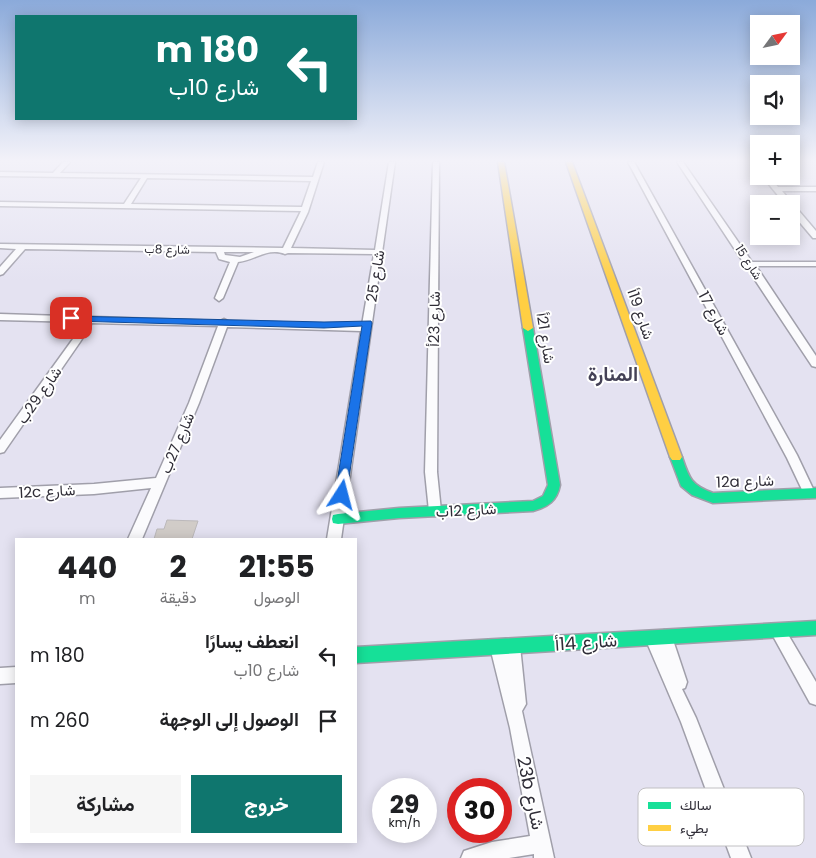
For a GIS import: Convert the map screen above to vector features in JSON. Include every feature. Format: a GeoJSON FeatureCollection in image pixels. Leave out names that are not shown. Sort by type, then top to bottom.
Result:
{"type":"FeatureCollection","features":[{"type":"Feature","properties":{"kind":"street"},"geometry":{"type":"LineString","coordinates":[[122,207],[126,202]]}},
{"type":"Feature","properties":{"kind":"street"},"geometry":{"type":"LineString","coordinates":[[288,252],[307,202]]}},
{"type":"Feature","properties":{"kind":"street","name":"شارع 25"},"geometry":{"type":"LineString","coordinates":[[334,538],[386,202]]}},
{"type":"Feature","properties":{"kind":"street","name":"شارع 23أ"},"geometry":{"type":"LineString","coordinates":[[431,511],[436,202]]}},
{"type":"Feature","properties":{"kind":"street","name":"شارع 21أ"},"geometry":{"type":"LineString","coordinates":[[508,202],[554,485],[551,498],[543,504],[533,506]]}},
{"type":"Feature","properties":{"kind":"street","name":"شارع 19أ"},"geometry":{"type":"LineString","coordinates":[[584,202],[622,304],[682,477]]}},
{"type":"Feature","properties":{"kind":"street","name":"شارع 17"},"geometry":{"type":"LineString","coordinates":[[655,202],[793,458],[814,492]]}},
{"type":"Feature","properties":{"kind":"street","name":"شارع 15"},"geometry":{"type":"LineString","coordinates":[[708,202],[816,364]]}},
{"type":"Feature","properties":{"kind":"street"},"geometry":{"type":"LineString","coordinates":[[0,204],[304,210]]}},
{"type":"Feature","properties":{"kind":"street"},"geometry":{"type":"LineString","coordinates":[[800,217],[816,236]]}},
{"type":"Feature","properties":{"kind":"street"},"geometry":{"type":"LineString","coordinates":[[804,221],[816,221]]}},
{"type":"Feature","properties":{"kind":"street","name":"شارع 8ب"},"geometry":{"type":"LineString","coordinates":[[0,246],[378,254]]}},
{"type":"Feature","properties":{"kind":"street"},"geometry":{"type":"LineString","coordinates":[[0,272],[26,246]]}},
{"type":"Feature","properties":{"kind":"street"},"geometry":{"type":"LineString","coordinates":[[219,250],[223,258],[235,260],[246,259],[261,251]]}},
{"type":"Feature","properties":{"kind":"street"},"geometry":{"type":"LineString","coordinates":[[218,298],[235,260]]}},
{"type":"Feature","properties":{"kind":"street"},"geometry":{"type":"LineString","coordinates":[[749,262],[816,264]]}},
{"type":"Feature","properties":{"kind":"street"},"geometry":{"type":"LineString","coordinates":[[0,317],[367,326]]}},
{"type":"Feature","properties":{"kind":"street","name":"شارع 29ب"},"geometry":{"type":"LineString","coordinates":[[0,450],[92,319]]}},
{"type":"Feature","properties":{"kind":"street","name":"شارع 27ب"},"geometry":{"type":"LineString","coordinates":[[135,538],[227,322]]}},
{"type":"Feature","properties":{"kind":"street","name":"12a شارع"},"geometry":{"type":"LineString","coordinates":[[682,477],[696,492],[713,498],[814,492]]}},
{"type":"Feature","properties":{"kind":"street","name":"12c شارع"},"geometry":{"type":"LineString","coordinates":[[0,493],[158,486]]}},
{"type":"Feature","properties":{"kind":"street","name":"شارع 12ب"},"geometry":{"type":"LineString","coordinates":[[338,515],[533,506]]}},
{"type":"Feature","properties":{"kind":"street","name":"شارع 14أ"},"geometry":{"type":"LineString","coordinates":[[357,655],[816,628]]}},
{"type":"Feature","properties":{"kind":"street"},"geometry":{"type":"LineString","coordinates":[[783,630],[816,695]]}},
{"type":"Feature","properties":{"kind":"street"},"geometry":{"type":"LineString","coordinates":[[658,637],[714,788]]}},
{"type":"Feature","properties":{"kind":"street","name":"23b شارع"},"geometry":{"type":"LineString","coordinates":[[505,646],[518,728],[543,851]]}},
{"type":"Feature","properties":{"kind":"street"},"geometry":{"type":"LineString","coordinates":[[0,676],[15,675]]}},
{"type":"Feature","properties":{"kind":"street"},"geometry":{"type":"LineString","coordinates":[[736,846],[741,858]]}},
{"type":"Feature","properties":{"kind":"street"},"geometry":{"type":"LineString","coordinates":[[471,858],[492,851],[543,851]]}},
{"type":"Feature","properties":{"kind":"building"},"geometry":{"type":"Polygon","coordinates":[[[167,520],[198,521],[192,538],[154,538],[157,529],[164,529],[167,520]]]}},
{"type":"Feature","properties":{"kind":"traffic: fast"},"geometry":{"type":"LineString","coordinates":[[338,519],[399,513],[533,506],[547,499],[552,493],[554,485],[528,328]]}},
{"type":"Feature","properties":{"kind":"traffic: fast"},"geometry":{"type":"LineString","coordinates":[[676,457],[685,483],[696,492],[713,498],[816,493]]}},
{"type":"Feature","properties":{"kind":"traffic: fast"},"geometry":{"type":"LineString","coordinates":[[357,655],[816,628]]}},
{"type":"Feature","properties":{"kind":"traffic: slow"},"geometry":{"type":"LineString","coordinates":[[508,202],[528,328]]}},
{"type":"Feature","properties":{"kind":"traffic: slow"},"geometry":{"type":"LineString","coordinates":[[584,202],[676,457]]}},
{"type":"Feature","properties":{"kind":"district","name":"المنارة"},"geometry":{"type":"Point","coordinates":[613,374]}},
{"type":"Feature","properties":{"kind":"route"},"geometry":{"type":"LineString","coordinates":[[71,318],[324,325],[368,323],[342,495]]}}]}
